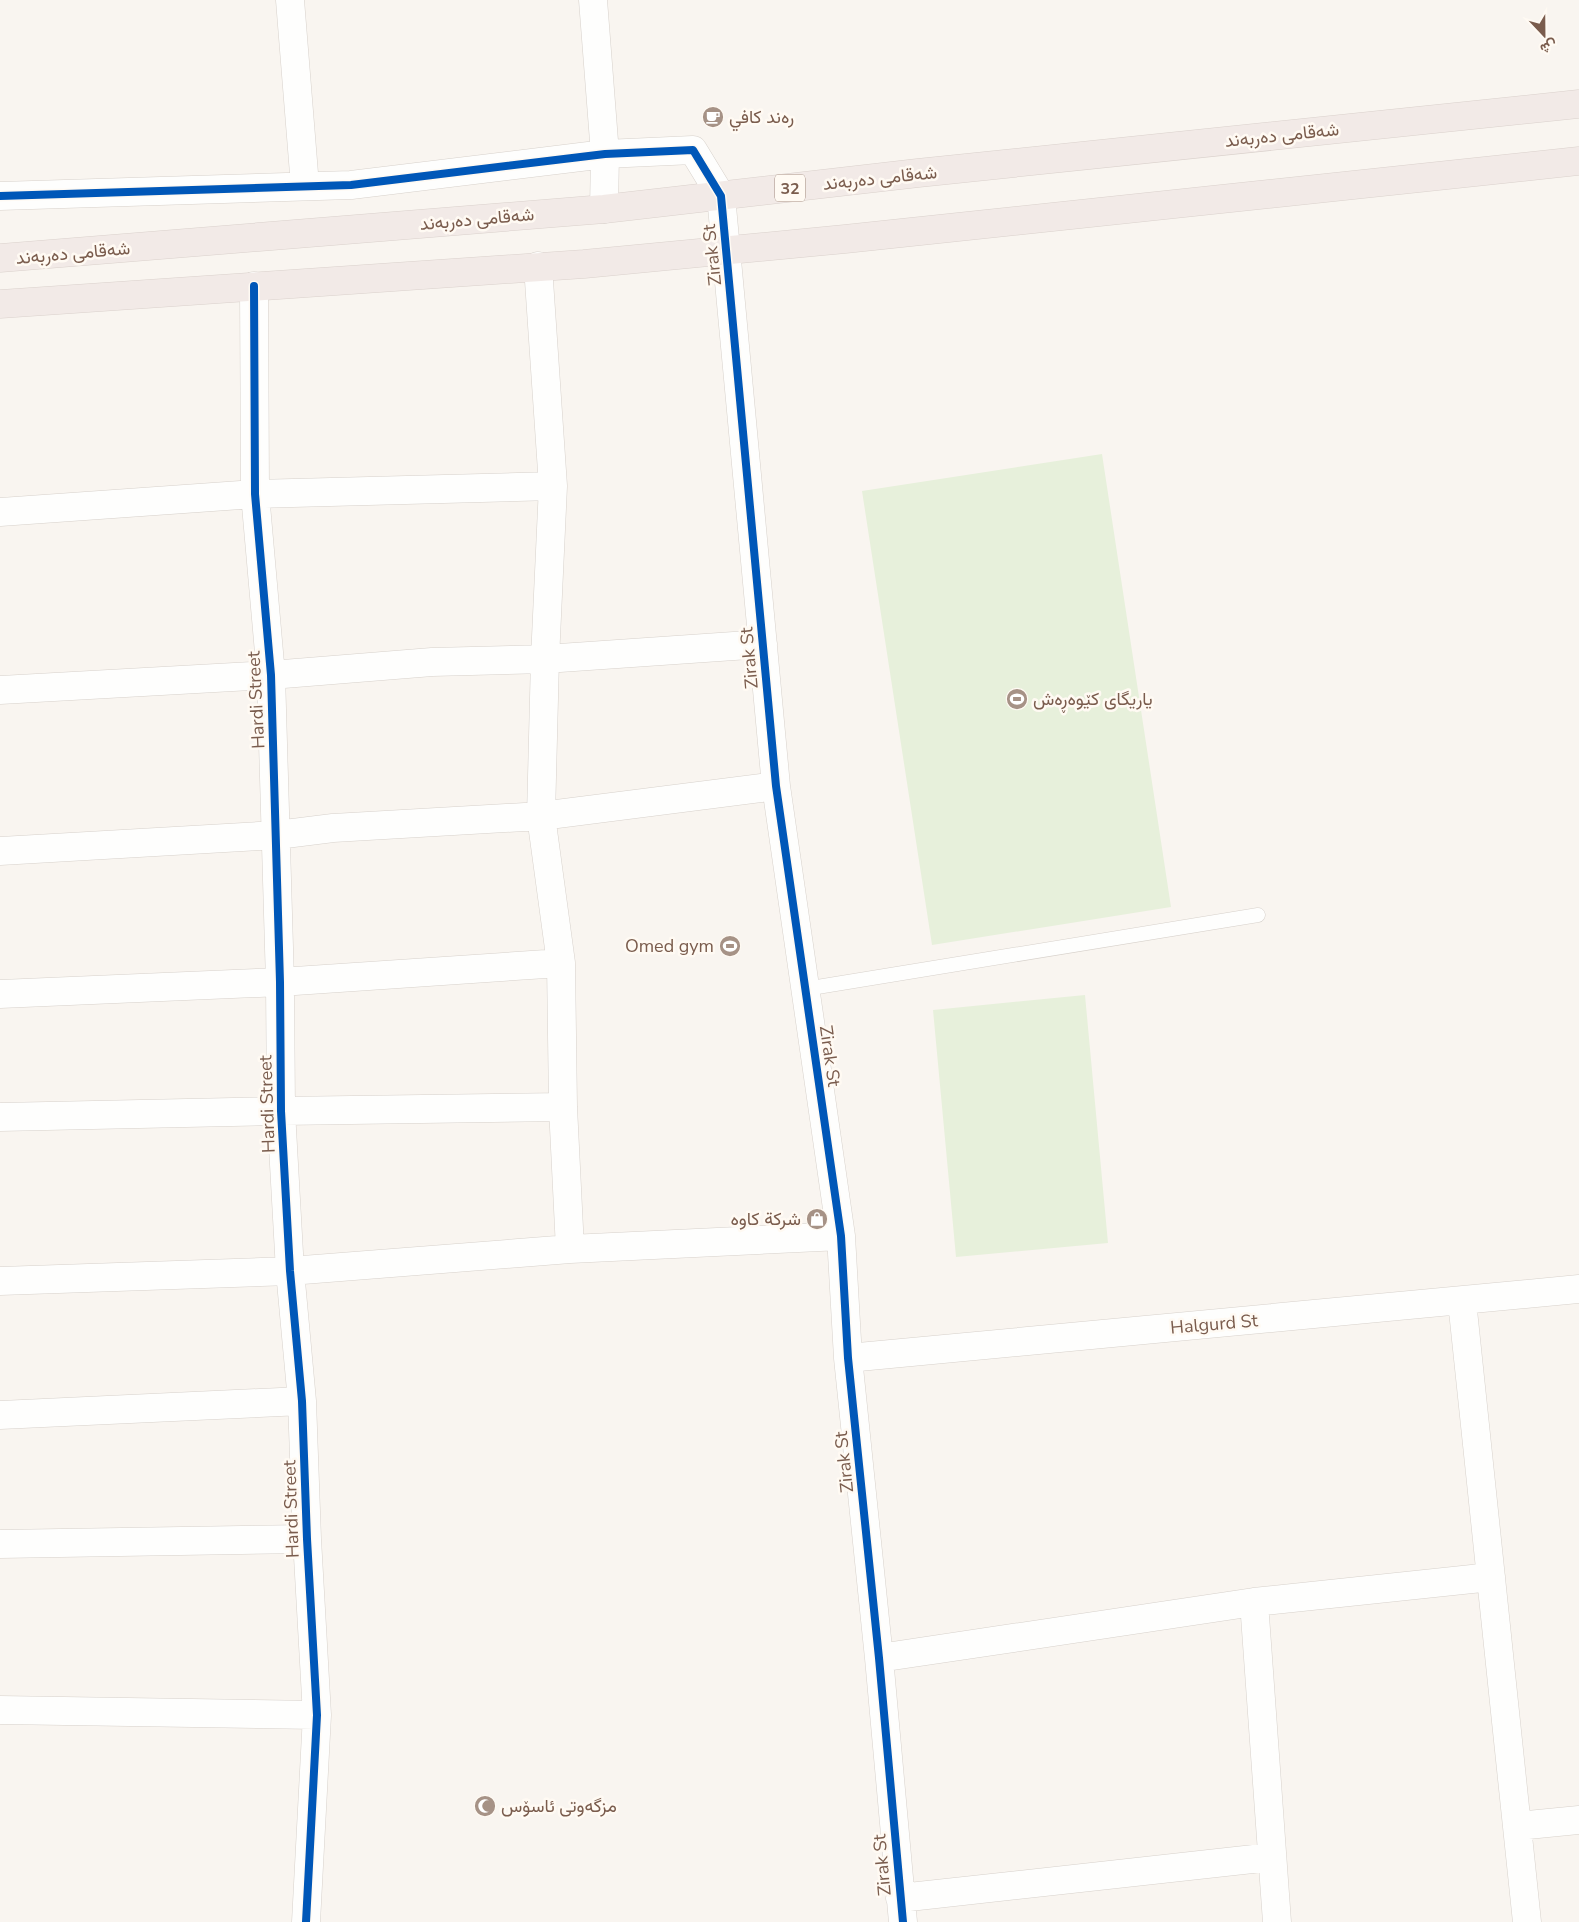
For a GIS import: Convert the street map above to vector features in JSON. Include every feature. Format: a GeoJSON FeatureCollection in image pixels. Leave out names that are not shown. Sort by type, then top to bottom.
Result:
{"type":"FeatureCollection","features":[{"type":"Feature","properties":{"kind":"highway","name":"شەقامی دەربەند"},"geometry":{"type":"LineString","coordinates":[[0,258],[604,209],[1579,104]]}},
{"type":"Feature","properties":{"kind":"highway"},"geometry":{"type":"LineString","coordinates":[[0,304],[584,264],[1579,161]]}},
{"type":"Feature","properties":{"kind":"street"},"geometry":{"type":"LineString","coordinates":[[290,0],[305,186]]}},
{"type":"Feature","properties":{"kind":"street"},"geometry":{"type":"LineString","coordinates":[[593,0],[605,154],[604,209]]}},
{"type":"Feature","properties":{"kind":"street"},"geometry":{"type":"LineString","coordinates":[[0,196],[352,185],[605,154],[693,150],[722,196]]}},
{"type":"Feature","properties":{"kind":"street","name":"Zirak St"},"geometry":{"type":"LineString","coordinates":[[722,196],[776,786],[841,1236],[848,1358],[879,1658],[902,1910]]}},
{"type":"Feature","properties":{"kind":"street"},"geometry":{"type":"LineString","coordinates":[[538,266],[553,486],[545,660],[541,816],[561,963],[563,1107],[570,1249]]}},
{"type":"Feature","properties":{"kind":"street","name":"Hardi Street"},"geometry":{"type":"LineString","coordinates":[[254,286],[255,494],[271,675],[277,835],[281,1111],[290,1271],[302,1400],[307,1539],[317,1715],[306,1922]]}},
{"type":"Feature","properties":{"kind":"street"},"geometry":{"type":"LineString","coordinates":[[0,512],[255,494],[553,486]]}},
{"type":"Feature","properties":{"kind":"street"},"geometry":{"type":"LineString","coordinates":[[0,690],[271,675],[432,662],[545,660],[763,644]]}},
{"type":"Feature","properties":{"kind":"street"},"geometry":{"type":"LineString","coordinates":[[0,851],[277,835],[333,828],[541,816],[776,786]]}},
{"type":"Feature","properties":{"kind":"street"},"geometry":{"type":"LineString","coordinates":[[0,994],[280,982],[561,963]]}},
{"type":"Feature","properties":{"kind":"street"},"geometry":{"type":"LineString","coordinates":[[0,1117],[563,1107]]}},
{"type":"Feature","properties":{"kind":"street"},"geometry":{"type":"LineString","coordinates":[[0,1281],[290,1271],[570,1249],[841,1236]]}},
{"type":"Feature","properties":{"kind":"street","name":"Halgurd St"},"geometry":{"type":"LineString","coordinates":[[848,1358],[1579,1289]]}},
{"type":"Feature","properties":{"kind":"street"},"geometry":{"type":"LineString","coordinates":[[1462,1301],[1527,1922]]}},
{"type":"Feature","properties":{"kind":"street"},"geometry":{"type":"LineString","coordinates":[[0,1415],[302,1400]]}},
{"type":"Feature","properties":{"kind":"street"},"geometry":{"type":"LineString","coordinates":[[0,1544],[307,1539]]}},
{"type":"Feature","properties":{"kind":"street"},"geometry":{"type":"LineString","coordinates":[[879,1658],[1254,1602],[1491,1577]]}},
{"type":"Feature","properties":{"kind":"street"},"geometry":{"type":"LineString","coordinates":[[1254,1602],[1277,1922]]}},
{"type":"Feature","properties":{"kind":"street"},"geometry":{"type":"LineString","coordinates":[[0,1710],[317,1715]]}},
{"type":"Feature","properties":{"kind":"street"},"geometry":{"type":"LineString","coordinates":[[1517,1826],[1579,1820]]}},
{"type":"Feature","properties":{"kind":"street"},"geometry":{"type":"LineString","coordinates":[[902,1910],[1272,1857]]}},
{"type":"Feature","properties":{"kind":"lane"},"geometry":{"type":"LineString","coordinates":[[805,989],[1258,915]]}},
{"type":"Feature","properties":{"kind":"green space","name":"یاریگای کێوەڕەش"},"geometry":{"type":"Polygon","coordinates":[[[1102,454],[1171,907],[932,945],[862,491],[1102,454]]]}},
{"type":"Feature","properties":{"kind":"green space"},"geometry":{"type":"Polygon","coordinates":[[[1085,995],[1108,1243],[956,1257],[933,1010],[1085,995]]]}},
{"type":"Feature","properties":{"kind":"cycle path"},"geometry":{"type":"LineString","coordinates":[[0,196],[351,185],[605,154],[693,150],[721,196],[776,786],[841,1236],[848,1358],[879,1658],[903,1922]]}},
{"type":"Feature","properties":{"kind":"cycle path"},"geometry":{"type":"LineString","coordinates":[[254,286],[255,494],[271,675],[280,982],[281,1111],[290,1271],[302,1401],[307,1539],[317,1715],[306,1922]]}},
{"type":"Feature","properties":{"kind":"place","name":"رەند کافي"},"geometry":{"type":"Point","coordinates":[713,117]}},
{"type":"Feature","properties":{"kind":"place","name":"یاریگای کێوەڕەش"},"geometry":{"type":"Point","coordinates":[1017,699]}},
{"type":"Feature","properties":{"kind":"place","name":"Omed gym"},"geometry":{"type":"Point","coordinates":[730,946]}},
{"type":"Feature","properties":{"kind":"place","name":"شركة كاوه"},"geometry":{"type":"Point","coordinates":[817,1219]}},
{"type":"Feature","properties":{"kind":"place","name":"مزگەوتی ئاسۆس"},"geometry":{"type":"Point","coordinates":[485,1806]}}]}
